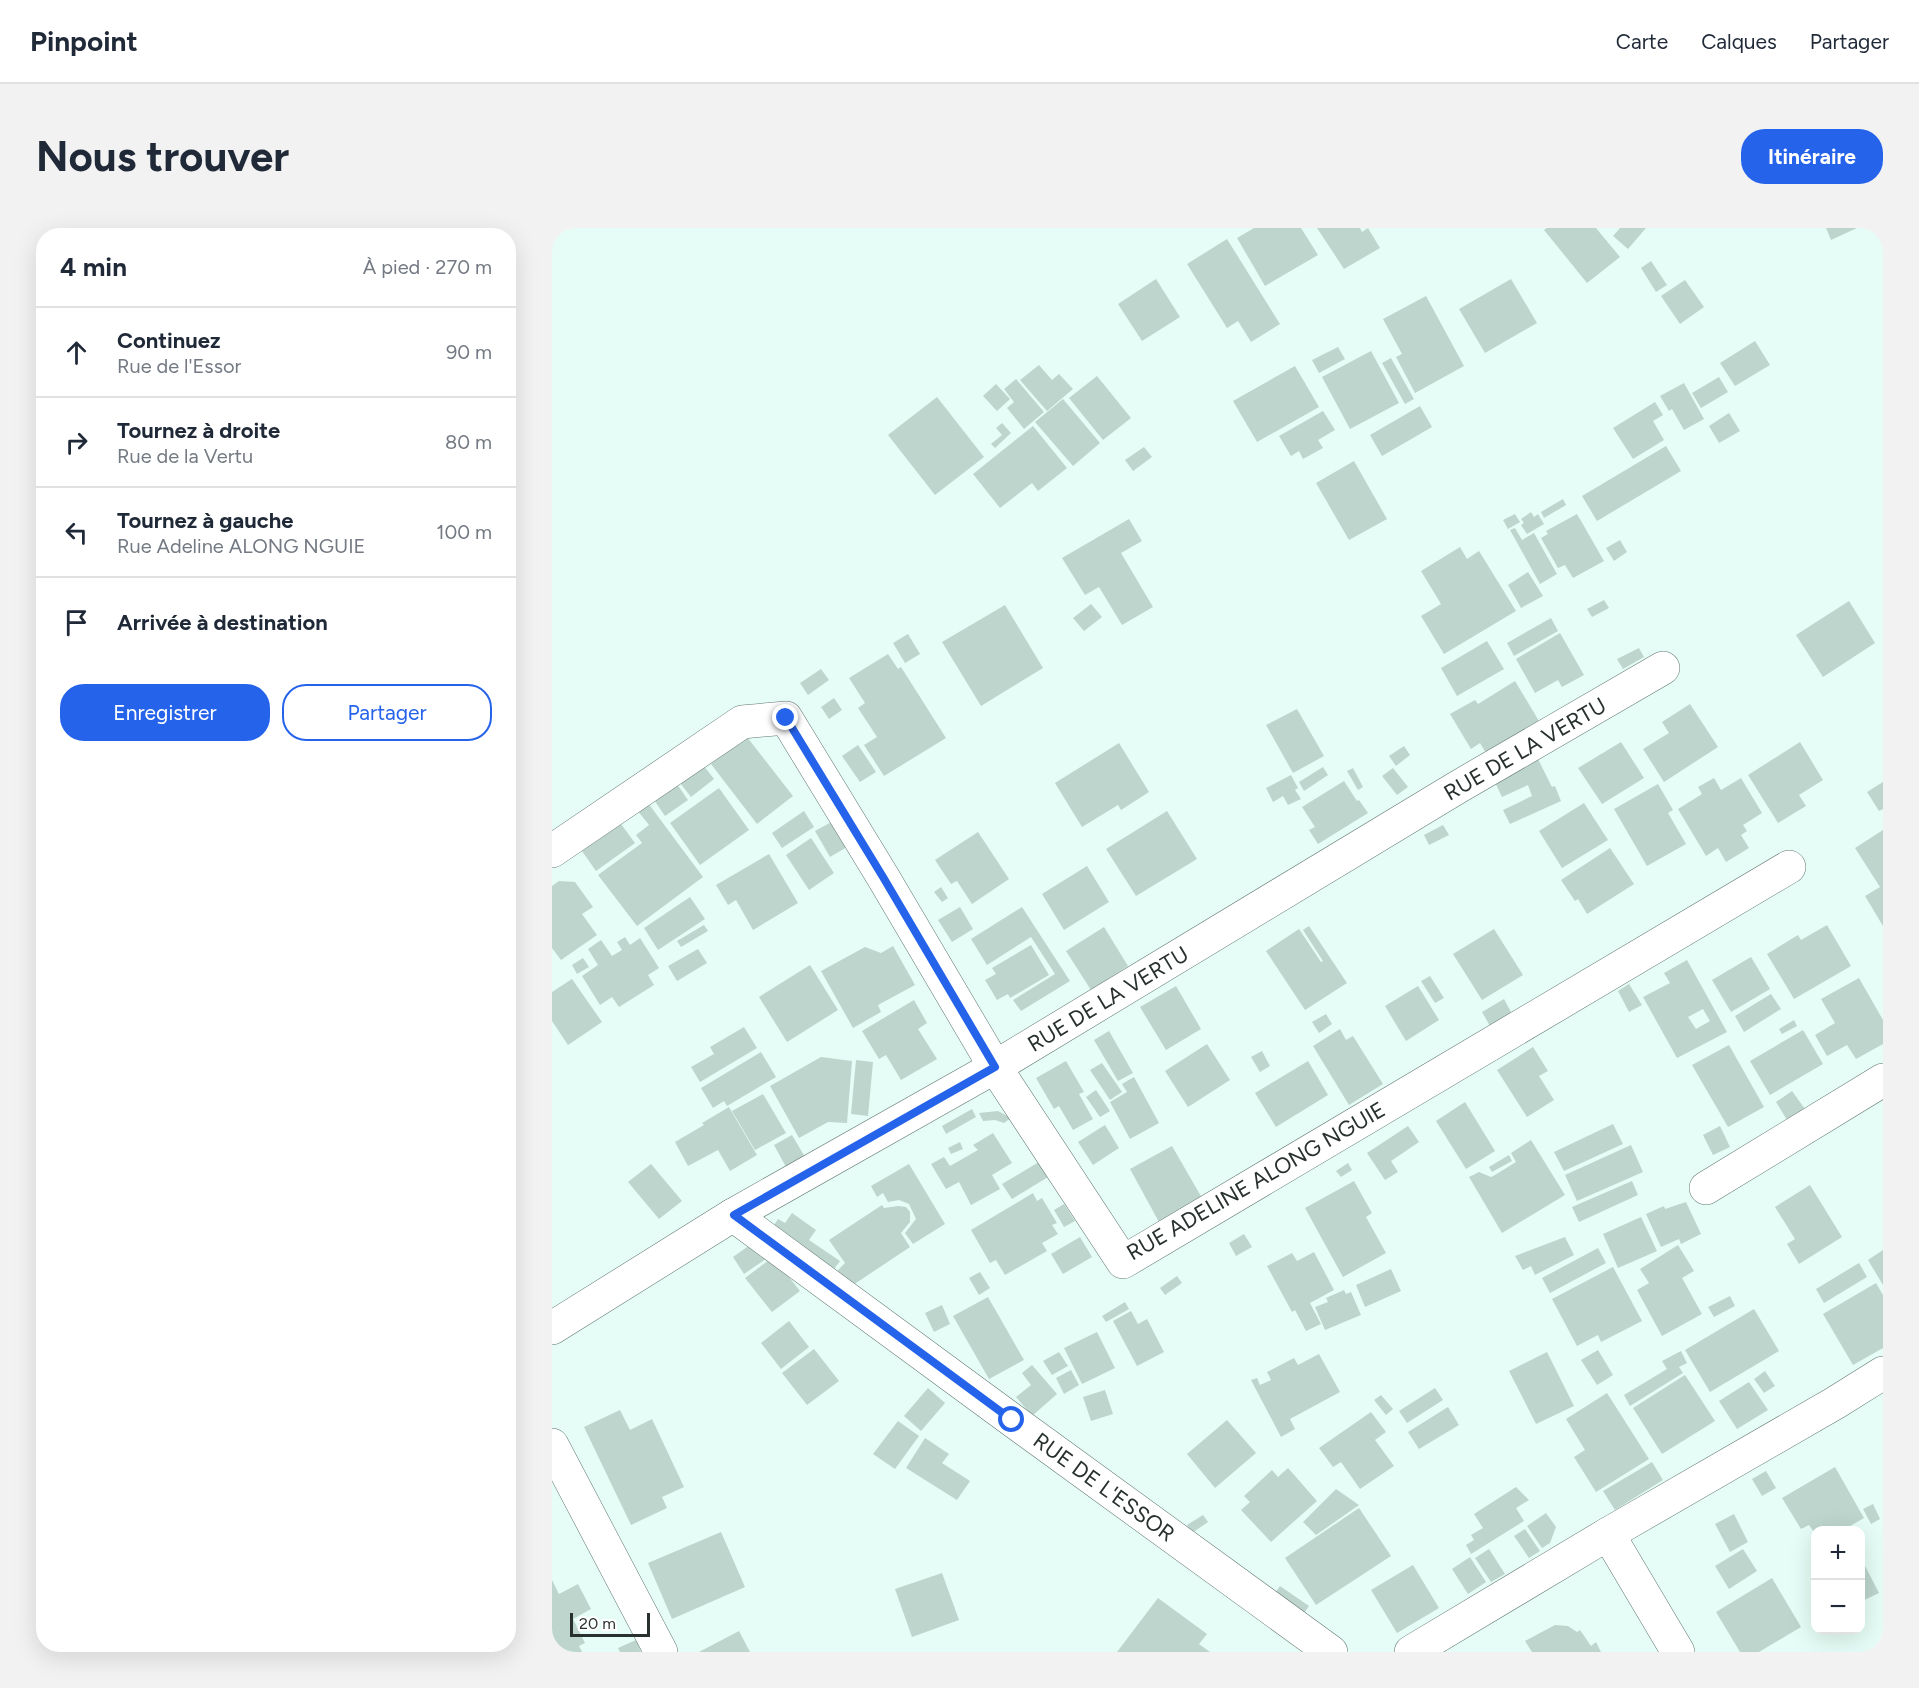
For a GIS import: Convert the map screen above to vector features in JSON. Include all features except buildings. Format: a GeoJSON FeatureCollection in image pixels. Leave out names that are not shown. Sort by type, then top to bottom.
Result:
{"type":"FeatureCollection","features":[{"type":"Feature","properties":{"kind":"street","name":"RUE DE LA VERTU"},"geometry":{"type":"LineString","coordinates":[[552,1328],[734,1215],[995,1067],[1458,787],[1663,668]]}},
{"type":"Feature","properties":{"kind":"street","name":"RUE ADELINE ALONG NGUIE"},"geometry":{"type":"LineString","coordinates":[[552,851],[742,722],[786,718],[995,1067],[1123,1262],[1789,867]]}},
{"type":"Feature","properties":{"kind":"street"},"geometry":{"type":"LineString","coordinates":[[1706,1188],[1883,1080]]}},
{"type":"Feature","properties":{"kind":"street","name":"RUE DE L'ESSOR"},"geometry":{"type":"LineString","coordinates":[[734,1215],[1331,1652]]}},
{"type":"Feature","properties":{"kind":"street"},"geometry":{"type":"LineString","coordinates":[[1411,1652],[1883,1373]]}},
{"type":"Feature","properties":{"kind":"street"},"geometry":{"type":"LineString","coordinates":[[552,1445],[661,1652]]}},
{"type":"Feature","properties":{"kind":"street"},"geometry":{"type":"LineString","coordinates":[[1608,1534],[1678,1652]]}},
{"type":"Feature","properties":{"kind":"route"},"geometry":{"type":"LineString","coordinates":[[786,718],[995,1067],[734,1215],[1012,1420]]}}]}
